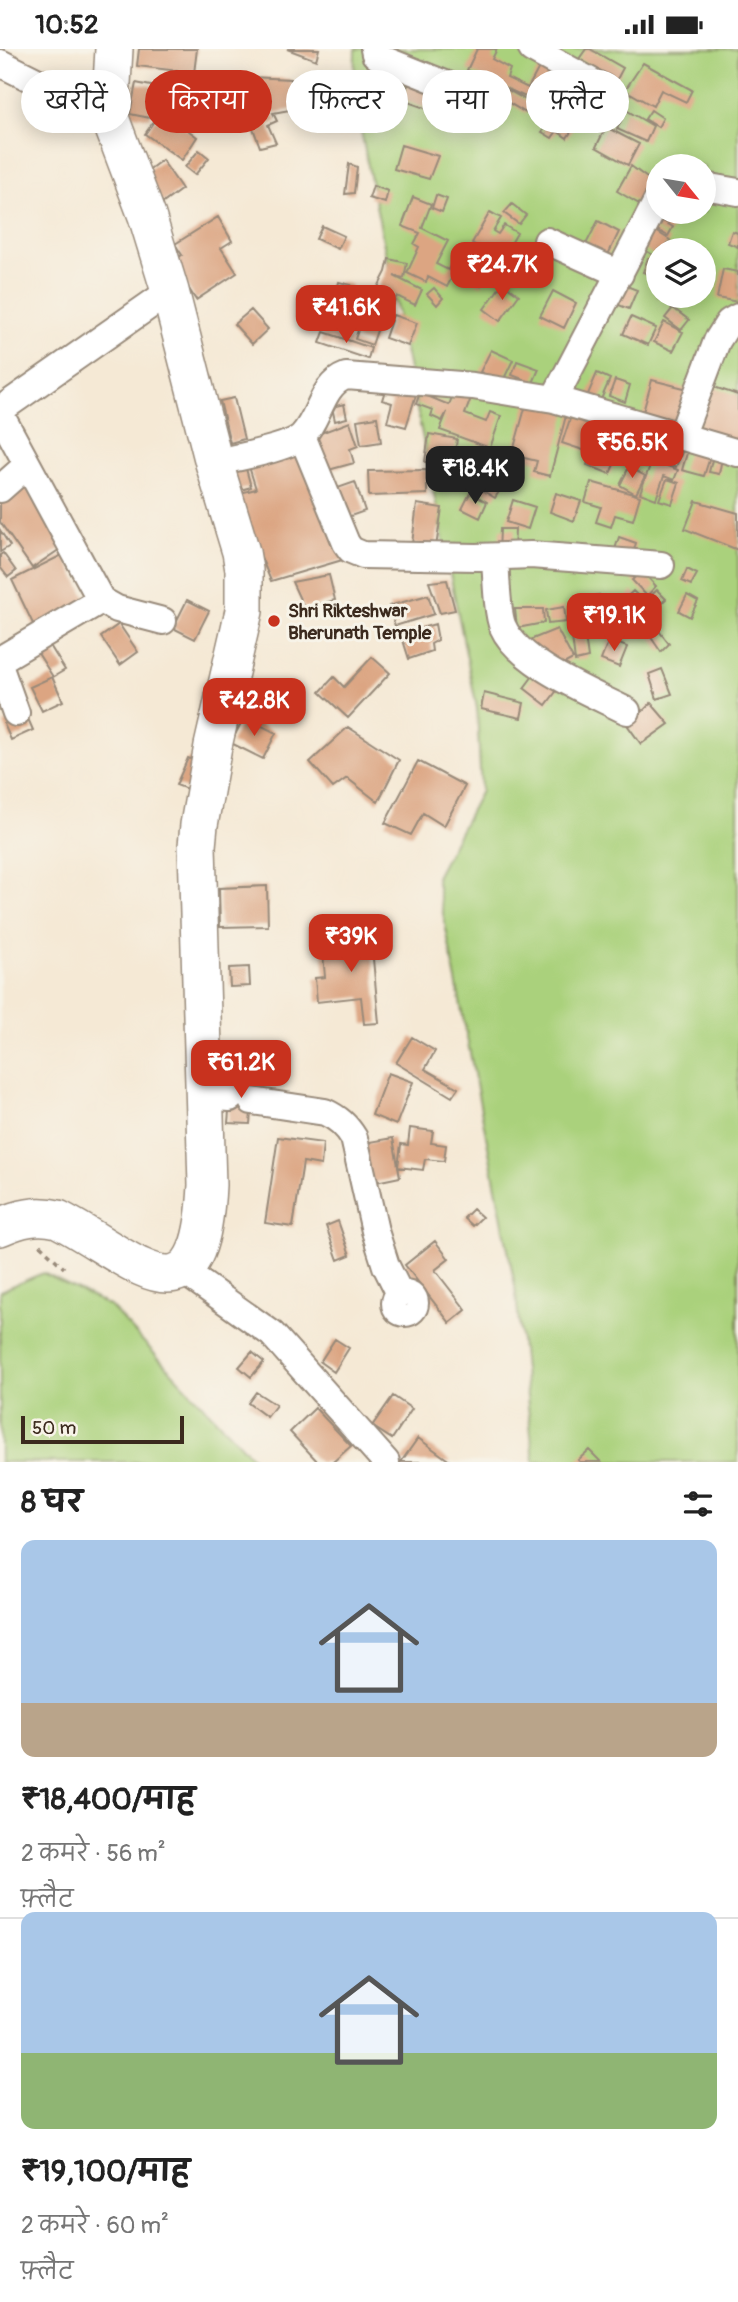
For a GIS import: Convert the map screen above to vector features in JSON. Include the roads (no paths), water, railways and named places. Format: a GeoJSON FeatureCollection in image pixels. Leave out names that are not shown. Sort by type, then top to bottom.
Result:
{"type":"FeatureCollection","features":[{"type":"Feature","properties":{"kind":"main road"},"geometry":{"type":"LineString","coordinates":[[113,70],[114,49]]}},
{"type":"Feature","properties":{"kind":"main road"},"geometry":{"type":"LineString","coordinates":[[0,1227],[26,1217],[47,1216],[70,1225],[149,1271],[167,1274],[182,1270],[192,1261],[198,1248],[229,1098],[197,865],[199,825],[213,746],[244,611],[241,552],[214,463],[170,291],[147,216],[116,133]]}},
{"type":"Feature","properties":{"kind":"street"},"geometry":{"type":"LineString","coordinates":[[374,49],[374,54],[380,58],[422,75]]}},
{"type":"Feature","properties":{"kind":"street"},"geometry":{"type":"LineString","coordinates":[[532,49],[570,70]]}},
{"type":"Feature","properties":{"kind":"street"},"geometry":{"type":"LineString","coordinates":[[0,63],[21,74]]}},
{"type":"Feature","properties":{"kind":"street"},"geometry":{"type":"LineString","coordinates":[[716,188],[738,192]]}},
{"type":"Feature","properties":{"kind":"street"},"geometry":{"type":"LineString","coordinates":[[554,399],[646,223]]}},
{"type":"Feature","properties":{"kind":"street"},"geometry":{"type":"LineString","coordinates":[[547,241],[620,274]]}},
{"type":"Feature","properties":{"kind":"street"},"geometry":{"type":"LineString","coordinates":[[163,621],[117,609],[101,600],[26,466],[0,412],[170,291]]}},
{"type":"Feature","properties":{"kind":"street"},"geometry":{"type":"LineString","coordinates":[[681,437],[717,341],[729,321],[738,317]]}},
{"type":"Feature","properties":{"kind":"street"},"geometry":{"type":"LineString","coordinates":[[214,463],[295,442],[302,436],[332,384],[346,376],[473,386],[554,399],[738,453]]}},
{"type":"Feature","properties":{"kind":"street"},"geometry":{"type":"LineString","coordinates":[[302,436],[346,543],[351,550],[363,555],[531,555],[662,565]]}},
{"type":"Feature","properties":{"kind":"street"},"geometry":{"type":"LineString","coordinates":[[0,489],[26,466]]}},
{"type":"Feature","properties":{"kind":"street"},"geometry":{"type":"LineString","coordinates":[[495,557],[502,626],[516,646],[532,661],[627,712]]}},
{"type":"Feature","properties":{"kind":"street"},"geometry":{"type":"LineString","coordinates":[[16,713],[0,667],[3,659],[101,600]]}},
{"type":"Feature","properties":{"kind":"street"},"geometry":{"type":"LineString","coordinates":[[229,1098],[325,1112],[347,1127],[354,1138],[380,1249],[400,1294]]}},
{"type":"Feature","properties":{"kind":"street"},"geometry":{"type":"LineString","coordinates":[[182,1270],[272,1334],[386,1462]]}},
{"type":"Feature","properties":{"kind":"place","name":"Shri Rikteshwar Bherunath Temple"},"geometry":{"type":"Point","coordinates":[274,621]}}]}
